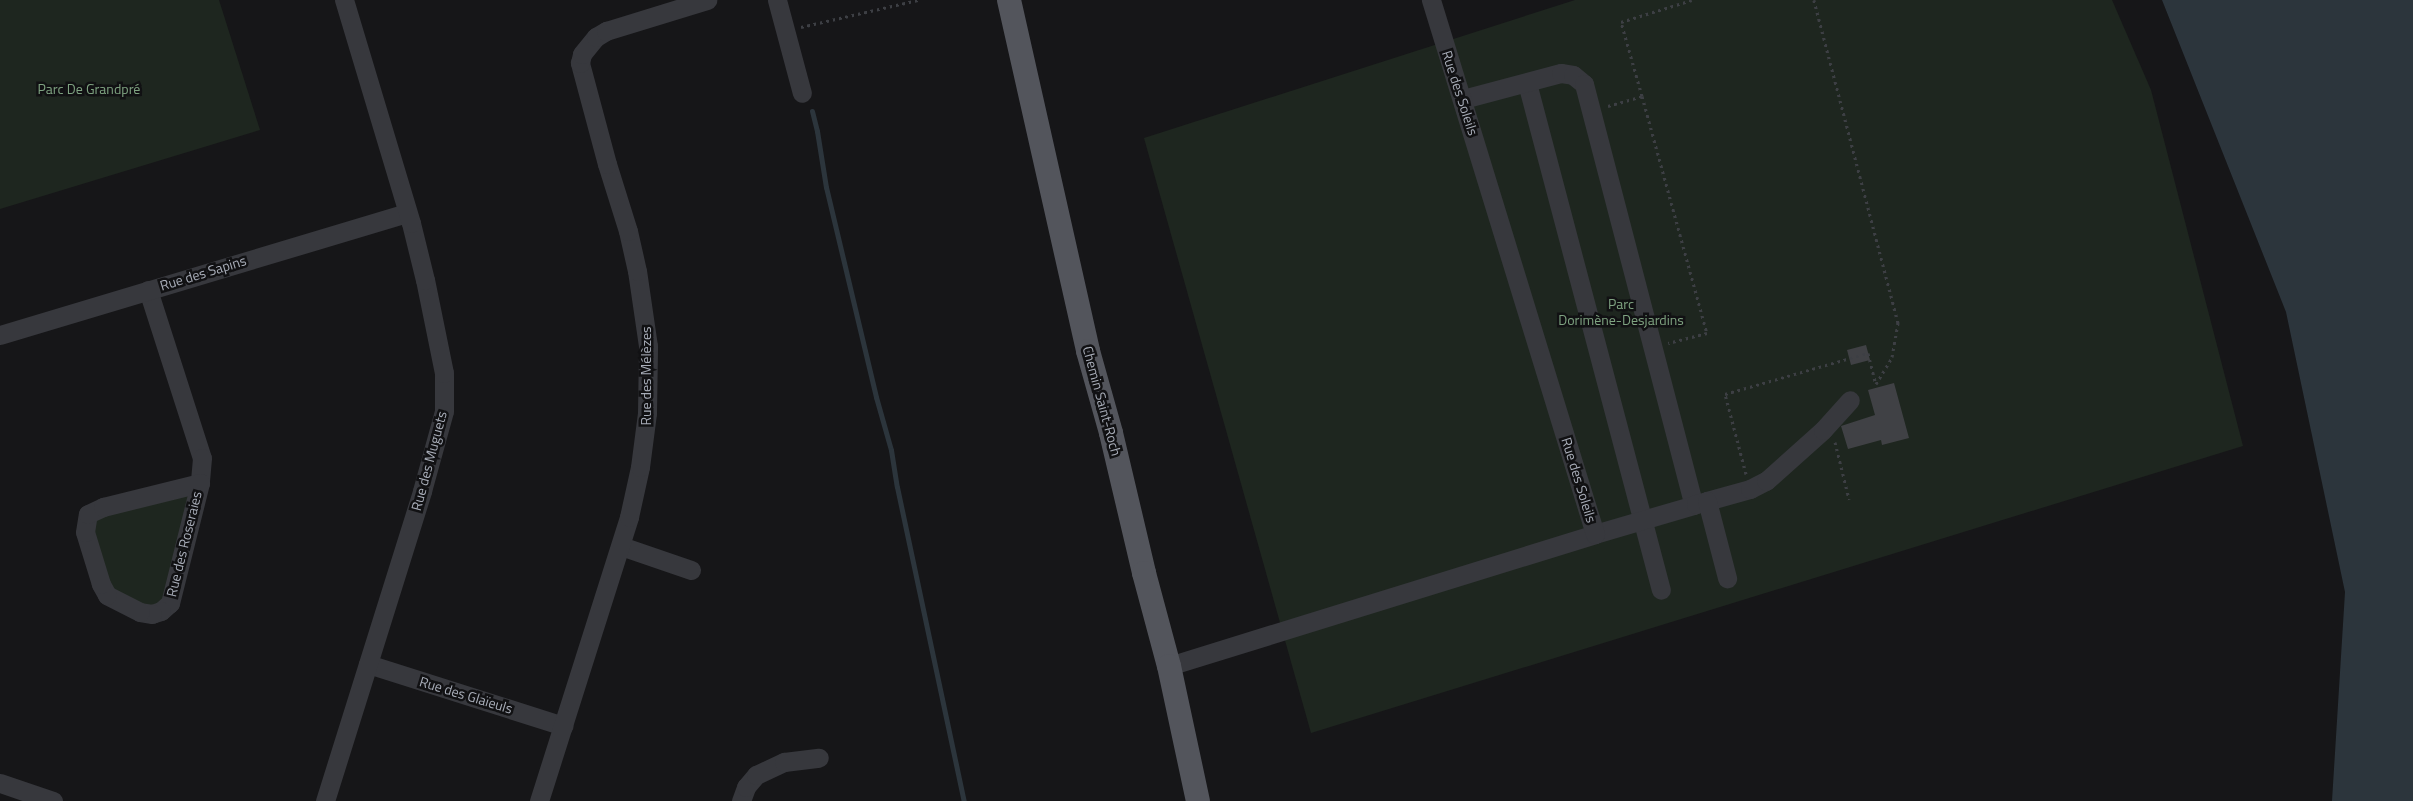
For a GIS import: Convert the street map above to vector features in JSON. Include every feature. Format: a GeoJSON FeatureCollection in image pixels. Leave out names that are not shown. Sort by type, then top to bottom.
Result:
{"type":"FeatureCollection","features":[{"type":"Feature","properties":{"kind":"main road","name":"Chemin Saint-Roch"},"geometry":{"type":"LineString","coordinates":[[1009,0],[1088,350],[1111,433],[1168,666],[1198,801]]}},
{"type":"Feature","properties":{"kind":"street","name":"Rue des Muguets"},"geometry":{"type":"LineString","coordinates":[[325,801],[422,491],[444,411],[444,373],[425,280],[344,0]]}},
{"type":"Feature","properties":{"kind":"street","name":"Rue des Mélèzes"},"geometry":{"type":"LineString","coordinates":[[539,801],[634,502],[644,441],[648,384],[646,320],[628,231],[607,164],[580,63],[582,54],[589,44],[606,31],[707,0]]}},
{"type":"Feature","properties":{"kind":"street"},"geometry":{"type":"LineString","coordinates":[[777,0],[802,93]]}},
{"type":"Feature","properties":{"kind":"street","name":"Rue des Soleils"},"geometry":{"type":"LineString","coordinates":[[1168,666],[1595,534],[1463,99],[1431,0]]}},
{"type":"Feature","properties":{"kind":"street"},"geometry":{"type":"LineString","coordinates":[[1463,99],[1561,73],[1574,75],[1584,84],[1652,347],[1700,503],[1727,578]]}},
{"type":"Feature","properties":{"kind":"street"},"geometry":{"type":"LineString","coordinates":[[1527,83],[1661,590]]}},
{"type":"Feature","properties":{"kind":"street","name":"Rue des Sapins"},"geometry":{"type":"LineString","coordinates":[[0,335],[407,213]]}},
{"type":"Feature","properties":{"kind":"street","name":"Rue des Roseraies"},"geometry":{"type":"LineString","coordinates":[[148,290],[202,458],[200,483],[170,603],[161,611],[152,614],[140,612],[107,595],[101,584],[85,532],[88,514],[103,507],[200,483]]}},
{"type":"Feature","properties":{"kind":"street"},"geometry":{"type":"LineString","coordinates":[[1595,534],[1643,518],[1750,489],[1766,481],[1831,422],[1850,400]]}},
{"type":"Feature","properties":{"kind":"street"},"geometry":{"type":"LineString","coordinates":[[621,546],[691,570]]}},
{"type":"Feature","properties":{"kind":"street","name":"Rue des Glaïeuls"},"geometry":{"type":"LineString","coordinates":[[368,664],[564,726]]}},
{"type":"Feature","properties":{"kind":"street"},"geometry":{"type":"LineString","coordinates":[[741,801],[746,787],[756,775],[784,762],[819,758]]}},
{"type":"Feature","properties":{"kind":"street"},"geometry":{"type":"LineString","coordinates":[[0,783],[53,801]]}},
{"type":"Feature","properties":{"kind":"path"},"geometry":{"type":"LineString","coordinates":[[786,31],[918,0]]}},
{"type":"Feature","properties":{"kind":"path"},"geometry":{"type":"LineString","coordinates":[[1652,347],[1707,333],[1621,22],[1692,0]]}},
{"type":"Feature","properties":{"kind":"path"},"geometry":{"type":"LineString","coordinates":[[1750,489],[1725,394],[1868,353],[1876,384],[1892,357],[1898,323],[1814,0]]}},
{"type":"Feature","properties":{"kind":"path"},"geometry":{"type":"LineString","coordinates":[[1590,111],[1642,96]]}},
{"type":"Feature","properties":{"kind":"path"},"geometry":{"type":"LineString","coordinates":[[1831,422],[1849,500]]}},
{"type":"Feature","properties":{"kind":"green space","name":"Parc De Grandpré"},"geometry":{"type":"Polygon","coordinates":[[[0,0],[219,0],[260,130],[0,209],[0,0]]]}},
{"type":"Feature","properties":{"kind":"green space","name":"Parc Dorimène-Desjardins"},"geometry":{"type":"Polygon","coordinates":[[[1575,0],[2112,0],[2151,90],[2243,446],[1311,733],[1144,138],[1575,0]]]}},
{"type":"Feature","properties":{"kind":"green space"},"geometry":{"type":"Polygon","coordinates":[[[198,490],[167,599],[152,614],[110,590],[92,531],[92,514],[198,490]]]}},
{"type":"Feature","properties":{"kind":"shaded area"},"geometry":{"type":"Polygon","coordinates":[[[2162,0],[2413,0],[2413,801],[2332,801],[2345,592],[2286,312],[2162,0]]]}},
{"type":"Feature","properties":{"kind":"building"},"geometry":{"type":"Polygon","coordinates":[[[1866,345],[1870,360],[1851,365],[1847,350],[1866,345]]]}},
{"type":"Feature","properties":{"kind":"building"},"geometry":{"type":"Polygon","coordinates":[[[1894,383],[1909,438],[1882,445],[1881,440],[1848,449],[1841,426],[1875,415],[1868,390],[1894,383]]]}},
{"type":"Feature","properties":{"kind":"waterway"},"geometry":{"type":"LineString","coordinates":[[812,111],[826,187],[876,397],[891,450],[897,487],[964,801]]}}]}
